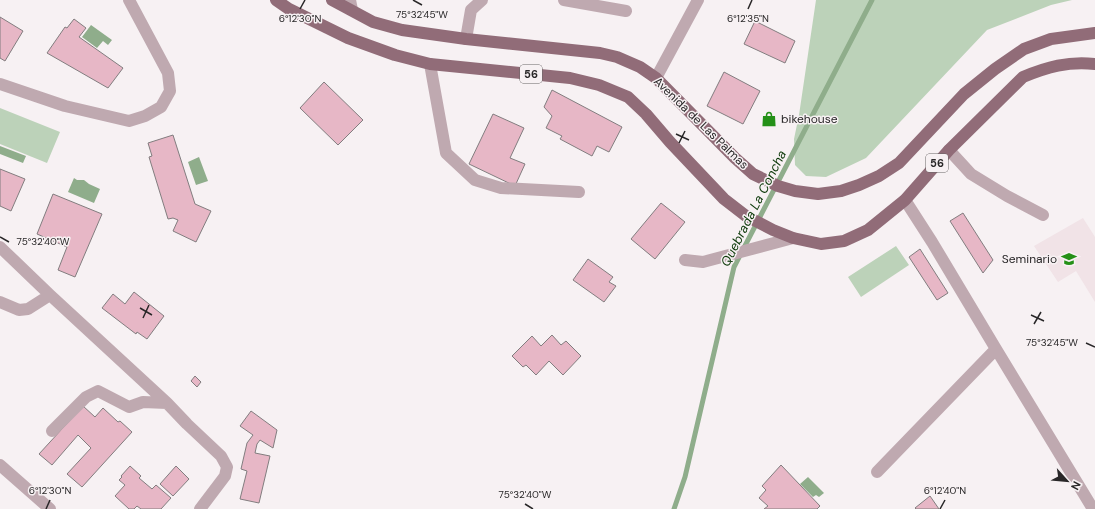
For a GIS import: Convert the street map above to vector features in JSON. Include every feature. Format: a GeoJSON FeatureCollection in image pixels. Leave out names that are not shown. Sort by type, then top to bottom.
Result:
{"type":"FeatureCollection","features":[{"type":"Feature","properties":{"kind":"main road","name":"56"},"geometry":{"type":"LineString","coordinates":[[276,0],[289,9],[348,38],[395,55],[430,64],[570,78],[599,85],[628,97],[646,114],[670,142],[724,199],[746,216],[773,230],[793,238],[821,244],[844,241],[868,230],[905,200],[949,150],[1023,77],[1058,65],[1080,62],[1095,64]]}},
{"type":"Feature","properties":{"kind":"main road","name":"Avenida de Las Palmas"},"geometry":{"type":"LineString","coordinates":[[332,0],[351,5],[373,22],[402,30],[466,39],[600,53],[617,57],[640,67],[656,78],[672,96],[753,174],[795,192],[818,194],[841,191],[859,185],[879,176],[899,163],[964,94],[995,69],[1024,49],[1050,39],[1095,33]]}},
{"type":"Feature","properties":{"kind":"street"},"geometry":{"type":"LineString","coordinates":[[0,84],[65,106],[129,121],[145,116],[161,107],[170,91],[168,73],[129,0]]}},
{"type":"Feature","properties":{"kind":"street"},"geometry":{"type":"LineString","coordinates":[[466,39],[471,10],[482,0]]}},
{"type":"Feature","properties":{"kind":"street"},"geometry":{"type":"LineString","coordinates":[[564,0],[626,11]]}},
{"type":"Feature","properties":{"kind":"street"},"geometry":{"type":"LineString","coordinates":[[656,78],[698,0]]}},
{"type":"Feature","properties":{"kind":"street"},"geometry":{"type":"LineString","coordinates":[[430,64],[446,154],[475,180],[501,188],[579,192]]}},
{"type":"Feature","properties":{"kind":"street"},"geometry":{"type":"LineString","coordinates":[[949,150],[971,174],[1007,196],[1044,215]]}},
{"type":"Feature","properties":{"kind":"street"},"geometry":{"type":"LineString","coordinates":[[905,200],[932,242],[1093,509]]}},
{"type":"Feature","properties":{"kind":"street"},"geometry":{"type":"LineString","coordinates":[[685,260],[703,262],[793,238]]}},
{"type":"Feature","properties":{"kind":"street"},"geometry":{"type":"LineString","coordinates":[[0,247],[50,296],[167,403],[221,456],[227,467],[225,476],[200,509]]}},
{"type":"Feature","properties":{"kind":"street"},"geometry":{"type":"LineString","coordinates":[[0,302],[19,310],[28,309],[50,296]]}},
{"type":"Feature","properties":{"kind":"street"},"geometry":{"type":"LineString","coordinates":[[877,472],[996,350]]}},
{"type":"Feature","properties":{"kind":"street"},"geometry":{"type":"LineString","coordinates":[[52,432],[86,397],[98,391],[129,407],[143,402],[167,403]]}},
{"type":"Feature","properties":{"kind":"street"},"geometry":{"type":"LineString","coordinates":[[0,464],[50,509]]}},
{"type":"Feature","properties":{"kind":"shaded area"},"geometry":{"type":"Polygon","coordinates":[[[816,0],[1072,0],[1051,5],[987,30],[866,158],[826,177],[806,176],[795,165],[794,139],[816,0]]]}},
{"type":"Feature","properties":{"kind":"shaded area"},"geometry":{"type":"Polygon","coordinates":[[[91,25],[112,40],[108,45],[103,41],[97,48],[82,37],[91,25]]]}},
{"type":"Feature","properties":{"kind":"shaded area"},"geometry":{"type":"Polygon","coordinates":[[[0,108],[60,132],[47,163],[0,144],[0,108]]]}},
{"type":"Feature","properties":{"kind":"shaded area"},"geometry":{"type":"Polygon","coordinates":[[[0,146],[26,156],[23,163],[0,154],[0,146]]]}},
{"type":"Feature","properties":{"kind":"shaded area"},"geometry":{"type":"Polygon","coordinates":[[[199,157],[208,181],[196,185],[188,162],[199,157]]]}},
{"type":"Feature","properties":{"kind":"shaded area"},"geometry":{"type":"Polygon","coordinates":[[[74,178],[77,180],[84,180],[100,189],[94,203],[68,192],[74,178]]]}},
{"type":"Feature","properties":{"kind":"shaded area","name":"Seminario"},"geometry":{"type":"Polygon","coordinates":[[[1083,218],[1095,237],[1095,302],[1076,271],[1058,282],[1034,246],[1083,218]]]}},
{"type":"Feature","properties":{"kind":"shaded area"},"geometry":{"type":"Polygon","coordinates":[[[896,246],[909,265],[861,297],[848,277],[896,246]]]}},
{"type":"Feature","properties":{"kind":"shaded area"},"geometry":{"type":"Polygon","coordinates":[[[808,477],[824,493],[819,497],[816,495],[813,497],[800,484],[808,477]]]}},
{"type":"Feature","properties":{"kind":"building"},"geometry":{"type":"Polygon","coordinates":[[[0,17],[23,31],[5,61],[0,58],[0,17]]]}},
{"type":"Feature","properties":{"kind":"building"},"geometry":{"type":"Polygon","coordinates":[[[74,19],[86,28],[79,37],[123,68],[108,88],[47,53],[65,27],[67,28],[74,19]]]}},
{"type":"Feature","properties":{"kind":"building"},"geometry":{"type":"Polygon","coordinates":[[[755,21],[795,41],[785,63],[744,44],[755,21]]]}},
{"type":"Feature","properties":{"kind":"building"},"geometry":{"type":"Polygon","coordinates":[[[724,72],[760,91],[743,124],[707,106],[724,72]]]}},
{"type":"Feature","properties":{"kind":"building"},"geometry":{"type":"Polygon","coordinates":[[[324,82],[363,120],[338,145],[300,108],[324,82]]]}},
{"type":"Feature","properties":{"kind":"building"},"geometry":{"type":"Polygon","coordinates":[[[552,90],[622,127],[609,152],[597,146],[592,156],[560,139],[562,136],[546,128],[552,116],[544,107],[552,90]]]}},
{"type":"Feature","properties":{"kind":"building"},"geometry":{"type":"Polygon","coordinates":[[[493,114],[524,128],[510,158],[525,164],[515,186],[469,164],[493,114]]]}},
{"type":"Feature","properties":{"kind":"building"},"geometry":{"type":"Polygon","coordinates":[[[173,135],[195,204],[211,211],[196,242],[173,231],[178,220],[173,218],[168,219],[149,157],[152,156],[148,143],[173,135]]]}},
{"type":"Feature","properties":{"kind":"building"},"geometry":{"type":"Polygon","coordinates":[[[0,169],[25,179],[11,211],[0,206],[0,169]]]}},
{"type":"Feature","properties":{"kind":"building"},"geometry":{"type":"Polygon","coordinates":[[[53,194],[102,214],[75,277],[58,270],[67,247],[37,234],[53,194]]]}},
{"type":"Feature","properties":{"kind":"building"},"geometry":{"type":"Polygon","coordinates":[[[661,203],[685,222],[655,259],[631,239],[661,203]]]}},
{"type":"Feature","properties":{"kind":"building"},"geometry":{"type":"Polygon","coordinates":[[[963,213],[993,260],[983,273],[950,221],[963,213]]]}},
{"type":"Feature","properties":{"kind":"building"},"geometry":{"type":"Polygon","coordinates":[[[920,249],[948,293],[937,300],[909,257],[920,249]]]}},
{"type":"Feature","properties":{"kind":"building"},"geometry":{"type":"Polygon","coordinates":[[[588,259],[613,277],[609,282],[616,286],[604,302],[573,280],[588,259]]]}},
{"type":"Feature","properties":{"kind":"building"},"geometry":{"type":"Polygon","coordinates":[[[134,292],[164,316],[147,339],[137,332],[136,334],[102,308],[113,294],[125,304],[134,292]]]}},
{"type":"Feature","properties":{"kind":"building"},"geometry":{"type":"Polygon","coordinates":[[[552,335],[561,345],[566,341],[581,356],[563,375],[549,361],[536,375],[526,365],[523,367],[512,356],[532,336],[541,346],[552,335]]]}},
{"type":"Feature","properties":{"kind":"building"},"geometry":{"type":"Polygon","coordinates":[[[195,376],[201,382],[197,387],[191,381],[195,376]]]}},
{"type":"Feature","properties":{"kind":"building"},"geometry":{"type":"Polygon","coordinates":[[[83,406],[95,417],[103,408],[118,422],[120,421],[132,432],[82,487],[67,474],[91,448],[78,435],[52,465],[39,454],[83,406]]]}},
{"type":"Feature","properties":{"kind":"building"},"geometry":{"type":"Polygon","coordinates":[[[251,411],[277,430],[273,448],[260,440],[257,444],[255,453],[270,456],[259,503],[240,499],[247,471],[241,469],[247,443],[253,435],[240,426],[251,411]]]}},
{"type":"Feature","properties":{"kind":"building"},"geometry":{"type":"Polygon","coordinates":[[[781,465],[820,506],[817,509],[764,509],[768,506],[759,498],[766,490],[762,486],[781,465]]]}},
{"type":"Feature","properties":{"kind":"building"},"geometry":{"type":"Polygon","coordinates":[[[130,466],[141,476],[139,478],[152,489],[156,485],[171,498],[161,509],[141,509],[137,506],[134,509],[129,509],[115,496],[125,485],[119,480],[130,466]]]}},
{"type":"Feature","properties":{"kind":"building"},"geometry":{"type":"Polygon","coordinates":[[[176,466],[189,479],[173,496],[160,484],[176,466]]]}},
{"type":"Feature","properties":{"kind":"building"},"geometry":{"type":"Polygon","coordinates":[[[930,496],[939,509],[915,508],[930,496]]]}},
{"type":"Feature","properties":{"kind":"waterway","name":"Quebrada La Concha"},"geometry":{"type":"LineString","coordinates":[[674,509],[685,477],[734,267],[872,0]]}},
{"type":"Feature","properties":{"kind":"place","name":"bikehouse"},"geometry":{"type":"Point","coordinates":[769,119]}},
{"type":"Feature","properties":{"kind":"place","name":"Seminario"},"geometry":{"type":"Point","coordinates":[1069,259]}}]}
